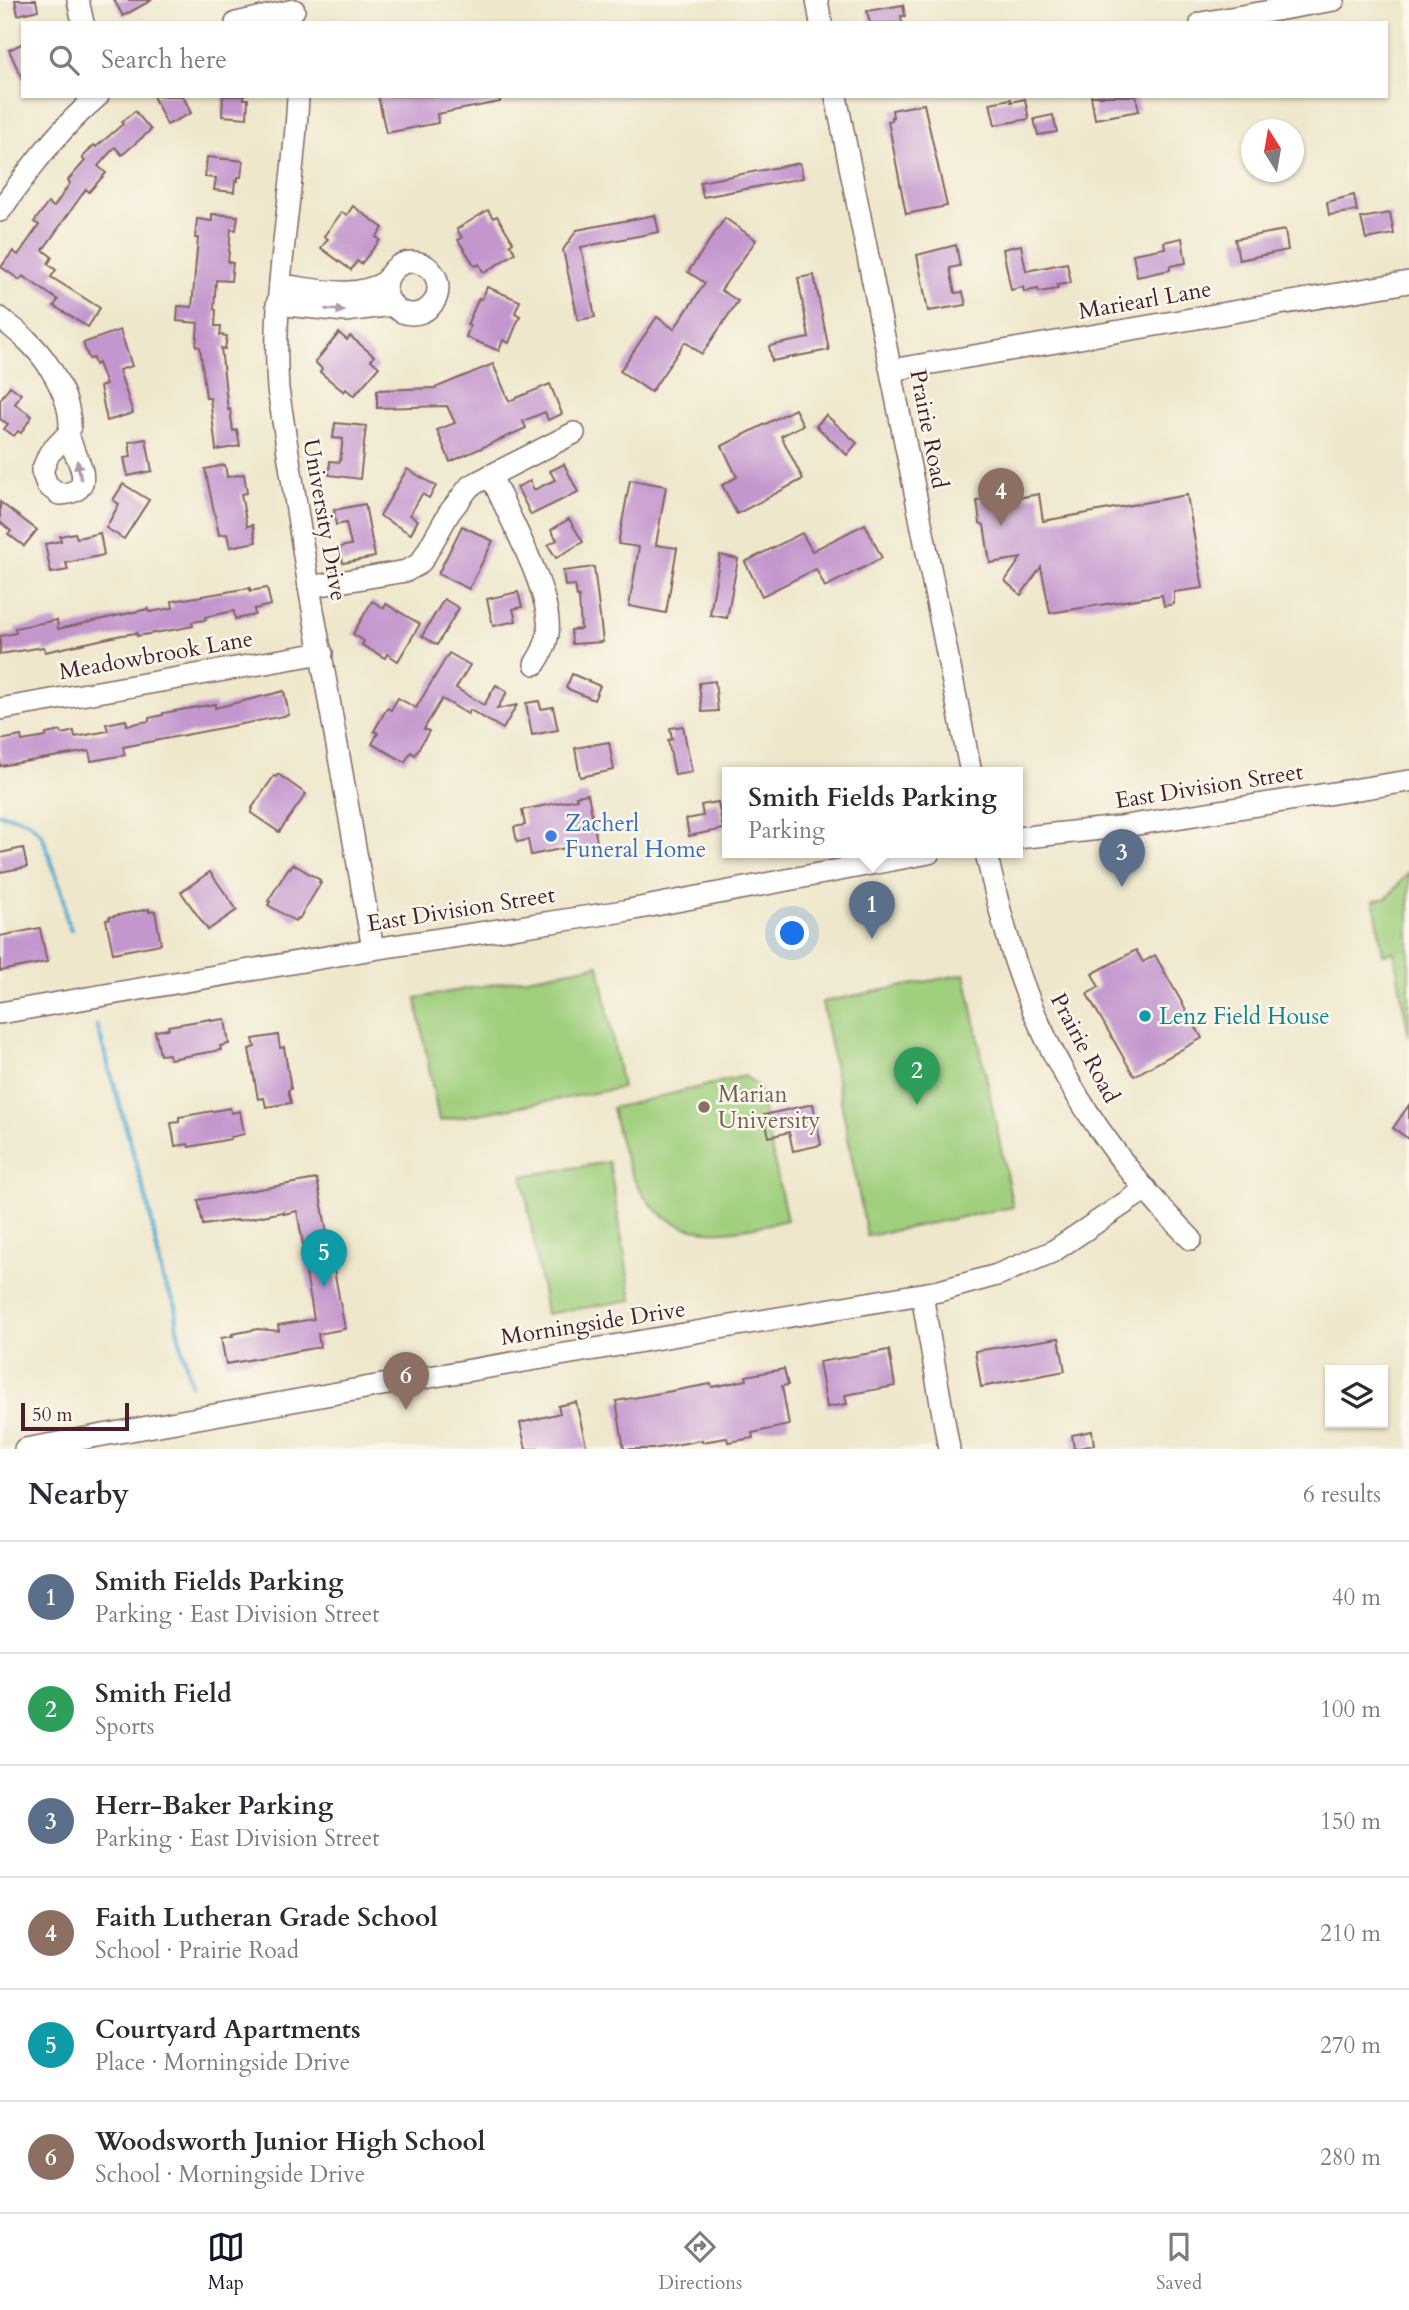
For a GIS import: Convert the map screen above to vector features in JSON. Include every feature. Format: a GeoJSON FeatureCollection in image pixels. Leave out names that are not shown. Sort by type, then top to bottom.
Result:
{"type":"FeatureCollection","features":[{"type":"Feature","properties":{"kind":"street"},"geometry":{"type":"LineString","coordinates":[[78,0],[83,21]]}},
{"type":"Feature","properties":{"kind":"street"},"geometry":{"type":"LineString","coordinates":[[817,0],[821,21]]}},
{"type":"Feature","properties":{"kind":"street"},"geometry":{"type":"LineString","coordinates":[[1213,21],[1334,0]]}},
{"type":"Feature","properties":{"kind":"street"},"geometry":{"type":"LineString","coordinates":[[246,21],[294,11]]}},
{"type":"Feature","properties":{"kind":"street"},"geometry":{"type":"LineString","coordinates":[[0,211],[49,144],[95,98]]}},
{"type":"Feature","properties":{"kind":"street","name":"University Drive"},"geometry":{"type":"LineString","coordinates":[[298,98],[279,294],[276,356],[279,405],[373,949]]}},
{"type":"Feature","properties":{"kind":"street","name":"Prairie Road"},"geometry":{"type":"LineString","coordinates":[[836,98],[970,767]]}},
{"type":"Feature","properties":{"kind":"street"},"geometry":{"type":"LineString","coordinates":[[417,262],[433,272],[438,281],[438,291],[429,308],[410,314],[393,306],[386,290],[387,281],[398,265],[417,262]]}},
{"type":"Feature","properties":{"kind":"street"},"geometry":{"type":"LineString","coordinates":[[279,294],[363,292],[375,289],[387,281]]}},
{"type":"Feature","properties":{"kind":"street","name":"Mariearl Lane"},"geometry":{"type":"LineString","coordinates":[[891,370],[1409,282]]}},
{"type":"Feature","properties":{"kind":"street"},"geometry":{"type":"LineString","coordinates":[[279,294],[345,311],[393,306]]}},
{"type":"Feature","properties":{"kind":"street"},"geometry":{"type":"LineString","coordinates":[[0,318],[33,345],[53,372],[68,413],[68,434]]}},
{"type":"Feature","properties":{"kind":"street"},"geometry":{"type":"LineString","coordinates":[[309,587],[406,570],[415,566],[423,559],[460,496],[470,486],[574,433]]}},
{"type":"Feature","properties":{"kind":"street"},"geometry":{"type":"LineString","coordinates":[[491,475],[534,570],[543,598],[548,634],[543,652],[535,664]]}},
{"type":"Feature","properties":{"kind":"street","name":"Meadowbrook Lane"},"geometry":{"type":"LineString","coordinates":[[0,709],[322,653]]}},
{"type":"Feature","properties":{"kind":"street","name":"East Division Street"},"geometry":{"type":"LineString","coordinates":[[1023,837],[1119,827],[1409,781]]}},
{"type":"Feature","properties":{"kind":"street","name":"East Division Street"},"geometry":{"type":"LineString","coordinates":[[0,1013],[373,949],[624,911],[903,858]]}},
{"type":"Feature","properties":{"kind":"street","name":"Prairie Road"},"geometry":{"type":"LineString","coordinates":[[987,858],[1005,933],[1029,1001],[1072,1088],[1092,1120],[1146,1189],[1191,1239]]}},
{"type":"Feature","properties":{"kind":"street","name":"Morningside Drive"},"geometry":{"type":"LineString","coordinates":[[25,1449],[376,1385],[922,1295],[981,1280],[1045,1256],[1146,1189]]}},
{"type":"Feature","properties":{"kind":"street"},"geometry":{"type":"LineString","coordinates":[[922,1295],[949,1449]]}},
{"type":"Feature","properties":{"kind":"green space"},"geometry":{"type":"Polygon","coordinates":[[[1409,872],[1409,1038],[1394,952],[1383,954],[1374,900],[1387,898],[1409,872]]]}},
{"type":"Feature","properties":{"kind":"green space"},"geometry":{"type":"Polygon","coordinates":[[[599,965],[622,1088],[439,1121],[416,998],[599,965]]]}},
{"type":"Feature","properties":{"kind":"green space"},"geometry":{"type":"Polygon","coordinates":[[[965,974],[1013,1207],[867,1236],[822,1002],[965,974]]]}},
{"type":"Feature","properties":{"kind":"green space"},"geometry":{"type":"Polygon","coordinates":[[[745,1076],[758,1087],[787,1220],[723,1231],[696,1230],[675,1223],[657,1211],[643,1195],[632,1175],[612,1108],[745,1076]]]}},
{"type":"Feature","properties":{"kind":"green space"},"geometry":{"type":"Polygon","coordinates":[[[609,1162],[632,1300],[546,1314],[523,1176],[609,1162]]]}},
{"type":"Feature","properties":{"kind":"building"},"geometry":{"type":"Polygon","coordinates":[[[15,0],[36,0],[38,10],[18,15],[15,0]]]}},
{"type":"Feature","properties":{"kind":"building"},"geometry":{"type":"Polygon","coordinates":[[[114,0],[152,0],[123,16],[114,0]]]}},
{"type":"Feature","properties":{"kind":"building"},"geometry":{"type":"Polygon","coordinates":[[[903,5],[905,16],[901,16],[902,21],[870,21],[867,11],[903,5]]]}},
{"type":"Feature","properties":{"kind":"building"},"geometry":{"type":"Polygon","coordinates":[[[21,44],[21,77],[9,50],[21,44]]]}},
{"type":"Feature","properties":{"kind":"building"},"geometry":{"type":"Polygon","coordinates":[[[154,98],[184,98],[191,113],[167,125],[154,98]]]}},
{"type":"Feature","properties":{"kind":"building"},"geometry":{"type":"Polygon","coordinates":[[[223,98],[248,99],[247,118],[222,116],[223,98]]]}},
{"type":"Feature","properties":{"kind":"building"},"geometry":{"type":"Polygon","coordinates":[[[378,98],[500,98],[500,102],[437,114],[438,123],[386,133],[378,98]]]}},
{"type":"Feature","properties":{"kind":"building"},"geometry":{"type":"Polygon","coordinates":[[[1091,98],[1136,98],[1139,111],[1095,119],[1091,98]]]}},
{"type":"Feature","properties":{"kind":"building"},"geometry":{"type":"Polygon","coordinates":[[[1011,99],[1011,102],[1025,99],[1029,119],[995,125],[990,103],[1011,99]]]}},
{"type":"Feature","properties":{"kind":"building"},"geometry":{"type":"Polygon","coordinates":[[[924,104],[947,206],[906,214],[888,121],[892,120],[892,110],[924,104]]]}},
{"type":"Feature","properties":{"kind":"building"},"geometry":{"type":"Polygon","coordinates":[[[135,111],[151,130],[122,155],[115,147],[98,166],[106,173],[89,192],[86,189],[43,250],[52,257],[48,264],[56,270],[51,277],[100,308],[88,327],[54,306],[58,300],[23,276],[20,280],[1,267],[13,251],[18,255],[39,225],[34,222],[48,203],[54,207],[70,183],[68,180],[85,161],[82,158],[135,111]]]}},
{"type":"Feature","properties":{"kind":"building"},"geometry":{"type":"Polygon","coordinates":[[[1053,115],[1057,132],[1038,135],[1034,119],[1053,115]]]}},
{"type":"Feature","properties":{"kind":"building"},"geometry":{"type":"Polygon","coordinates":[[[207,157],[243,161],[241,177],[238,177],[238,181],[235,180],[234,192],[214,190],[216,178],[205,177],[207,157]]]}},
{"type":"Feature","properties":{"kind":"building"},"geometry":{"type":"Polygon","coordinates":[[[800,163],[803,178],[703,197],[700,182],[800,163]]]}},
{"type":"Feature","properties":{"kind":"building"},"geometry":{"type":"Polygon","coordinates":[[[1354,195],[1357,211],[1329,215],[1327,202],[1354,195]]]}},
{"type":"Feature","properties":{"kind":"building"},"geometry":{"type":"Polygon","coordinates":[[[353,206],[383,228],[376,237],[380,240],[361,264],[357,261],[351,270],[321,248],[328,239],[324,236],[342,212],[347,215],[353,206]]]}},
{"type":"Feature","properties":{"kind":"building"},"geometry":{"type":"Polygon","coordinates":[[[488,210],[493,218],[497,216],[513,242],[510,244],[515,253],[484,273],[479,264],[475,266],[458,240],[462,238],[457,229],[488,210]]]}},
{"type":"Feature","properties":{"kind":"building"},"geometry":{"type":"Polygon","coordinates":[[[1390,213],[1394,234],[1366,239],[1361,218],[1390,213]]]}},
{"type":"Feature","properties":{"kind":"building"},"geometry":{"type":"Polygon","coordinates":[[[212,214],[238,216],[236,230],[231,229],[228,262],[233,263],[231,281],[216,280],[214,309],[215,326],[221,326],[220,335],[227,336],[225,349],[221,348],[228,410],[230,409],[233,431],[237,430],[240,446],[216,450],[210,398],[206,398],[200,347],[196,346],[198,323],[177,321],[178,306],[192,307],[197,219],[212,221],[212,214]]]}},
{"type":"Feature","properties":{"kind":"building"},"geometry":{"type":"Polygon","coordinates":[[[655,215],[659,232],[581,247],[595,317],[578,320],[563,250],[577,230],[655,215]]]}},
{"type":"Feature","properties":{"kind":"building"},"geometry":{"type":"Polygon","coordinates":[[[725,218],[756,240],[721,290],[738,301],[702,354],[685,342],[651,392],[620,371],[657,317],[674,329],[705,283],[688,272],[725,218]]]}},
{"type":"Feature","properties":{"kind":"building"},"geometry":{"type":"Polygon","coordinates":[[[1285,230],[1288,250],[1239,260],[1235,239],[1285,230]]]}},
{"type":"Feature","properties":{"kind":"building"},"geometry":{"type":"Polygon","coordinates":[[[1182,238],[1186,263],[1170,266],[1170,270],[1137,277],[1133,254],[1165,248],[1164,242],[1182,238]]]}},
{"type":"Feature","properties":{"kind":"building"},"geometry":{"type":"Polygon","coordinates":[[[956,245],[960,266],[950,268],[955,293],[963,292],[966,305],[928,311],[917,255],[956,245]]]}},
{"type":"Feature","properties":{"kind":"building"},"geometry":{"type":"Polygon","coordinates":[[[1021,245],[1026,271],[1067,263],[1071,283],[1057,285],[1058,289],[1039,292],[1038,289],[1024,292],[1023,287],[1011,290],[1003,249],[1021,245]]]}},
{"type":"Feature","properties":{"kind":"building"},"geometry":{"type":"Polygon","coordinates":[[[814,275],[829,350],[772,361],[769,346],[809,338],[798,278],[814,275]]]}},
{"type":"Feature","properties":{"kind":"building"},"geometry":{"type":"Polygon","coordinates":[[[487,287],[520,301],[515,313],[520,316],[509,343],[503,340],[499,351],[466,337],[470,326],[467,325],[487,287]]]}},
{"type":"Feature","properties":{"kind":"building"},"geometry":{"type":"Polygon","coordinates":[[[120,330],[132,366],[119,370],[133,413],[107,421],[100,387],[106,385],[98,363],[95,365],[93,358],[89,359],[83,343],[120,330]]]}},
{"type":"Feature","properties":{"kind":"building"},"geometry":{"type":"Polygon","coordinates":[[[339,333],[347,340],[350,336],[374,356],[371,360],[379,367],[354,396],[346,389],[344,392],[320,372],[322,369],[315,362],[339,333]]]}},
{"type":"Feature","properties":{"kind":"building"},"geometry":{"type":"Polygon","coordinates":[[[493,364],[509,401],[550,384],[562,414],[548,420],[545,412],[523,421],[526,428],[450,462],[437,430],[455,423],[447,406],[377,408],[377,390],[435,388],[493,364]]]}},
{"type":"Feature","properties":{"kind":"building"},"geometry":{"type":"Polygon","coordinates":[[[10,386],[21,394],[15,404],[32,416],[21,433],[18,431],[14,436],[4,429],[8,424],[0,419],[0,400],[10,386]]]}},
{"type":"Feature","properties":{"kind":"building"},"geometry":{"type":"Polygon","coordinates":[[[795,409],[803,425],[781,436],[803,479],[737,514],[722,485],[737,477],[722,446],[795,409]]]}},
{"type":"Feature","properties":{"kind":"building"},"geometry":{"type":"Polygon","coordinates":[[[826,415],[857,443],[847,455],[816,426],[826,415]]]}},
{"type":"Feature","properties":{"kind":"building"},"geometry":{"type":"Polygon","coordinates":[[[335,423],[366,426],[360,479],[329,475],[330,461],[340,462],[343,439],[333,438],[335,423]]]}},
{"type":"Feature","properties":{"kind":"building"},"geometry":{"type":"Polygon","coordinates":[[[146,439],[152,471],[128,476],[124,458],[131,457],[129,442],[146,439]]]}},
{"type":"Feature","properties":{"kind":"building"},"geometry":{"type":"Polygon","coordinates":[[[564,464],[578,492],[531,515],[517,487],[530,481],[534,490],[555,480],[550,471],[564,464]]]}},
{"type":"Feature","properties":{"kind":"building"},"geometry":{"type":"Polygon","coordinates":[[[225,465],[227,477],[244,474],[247,493],[241,494],[247,526],[253,525],[256,542],[230,547],[227,534],[219,535],[205,469],[225,465]]]}},
{"type":"Feature","properties":{"kind":"building"},"geometry":{"type":"Polygon","coordinates":[[[407,469],[436,486],[429,498],[422,494],[410,515],[418,520],[411,534],[380,516],[407,469]]]}},
{"type":"Feature","properties":{"kind":"building"},"geometry":{"type":"Polygon","coordinates":[[[630,480],[666,486],[656,545],[677,548],[666,613],[629,606],[639,547],[618,544],[630,480]]]}},
{"type":"Feature","properties":{"kind":"building"},"geometry":{"type":"Polygon","coordinates":[[[123,484],[149,500],[124,539],[106,528],[119,504],[113,500],[123,484]]]}},
{"type":"Feature","properties":{"kind":"building"},"geometry":{"type":"Polygon","coordinates":[[[1039,494],[1043,521],[1187,495],[1203,588],[1174,592],[1174,604],[1164,606],[1162,595],[1050,613],[1041,567],[1021,595],[1005,581],[1021,558],[990,563],[977,501],[1001,501],[1039,494]]]}},
{"type":"Feature","properties":{"kind":"building"},"geometry":{"type":"Polygon","coordinates":[[[0,502],[37,530],[24,546],[8,534],[11,531],[0,522],[0,502]]]}},
{"type":"Feature","properties":{"kind":"building"},"geometry":{"type":"Polygon","coordinates":[[[365,504],[375,557],[343,563],[340,547],[351,545],[346,523],[336,525],[334,510],[365,504]]]}},
{"type":"Feature","properties":{"kind":"building"},"geometry":{"type":"Polygon","coordinates":[[[569,519],[583,542],[556,558],[548,545],[557,540],[551,530],[569,519]]]}},
{"type":"Feature","properties":{"kind":"building"},"geometry":{"type":"Polygon","coordinates":[[[865,524],[882,558],[825,587],[816,569],[762,596],[745,562],[802,533],[812,551],[865,524]]]}},
{"type":"Feature","properties":{"kind":"building"},"geometry":{"type":"Polygon","coordinates":[[[462,526],[493,541],[469,589],[438,574],[462,526]]]}},
{"type":"Feature","properties":{"kind":"building"},"geometry":{"type":"Polygon","coordinates":[[[75,533],[77,538],[100,533],[104,555],[66,563],[68,570],[51,573],[45,544],[61,541],[60,536],[75,533]]]}},
{"type":"Feature","properties":{"kind":"building"},"geometry":{"type":"Polygon","coordinates":[[[720,555],[738,559],[727,618],[710,615],[720,555]]]}},
{"type":"Feature","properties":{"kind":"building"},"geometry":{"type":"Polygon","coordinates":[[[594,567],[603,642],[572,644],[571,630],[581,629],[579,597],[575,585],[565,586],[563,571],[594,567]]]}},
{"type":"Feature","properties":{"kind":"building"},"geometry":{"type":"Polygon","coordinates":[[[250,588],[250,591],[267,588],[271,605],[254,609],[255,615],[235,619],[234,611],[205,617],[206,620],[192,622],[193,626],[178,629],[137,636],[137,633],[122,635],[45,652],[44,647],[0,654],[0,636],[16,633],[15,628],[57,620],[58,629],[148,609],[149,612],[173,608],[172,601],[250,588]]]}},
{"type":"Feature","properties":{"kind":"building"},"geometry":{"type":"Polygon","coordinates":[[[518,592],[522,607],[513,609],[516,621],[493,626],[487,599],[518,592]]]}},
{"type":"Feature","properties":{"kind":"building"},"geometry":{"type":"Polygon","coordinates":[[[444,599],[459,608],[437,645],[422,636],[444,599]]]}},
{"type":"Feature","properties":{"kind":"building"},"geometry":{"type":"Polygon","coordinates":[[[372,601],[384,608],[386,604],[420,624],[398,661],[387,654],[385,658],[362,645],[364,641],[353,634],[372,601]]]}},
{"type":"Feature","properties":{"kind":"building"},"geometry":{"type":"Polygon","coordinates":[[[449,653],[470,665],[456,688],[484,705],[496,685],[507,692],[497,709],[517,705],[503,729],[470,710],[468,714],[442,699],[424,729],[429,731],[415,755],[411,752],[405,762],[372,744],[378,733],[374,731],[387,708],[391,710],[398,698],[416,708],[449,653]]]}},
{"type":"Feature","properties":{"kind":"building"},"geometry":{"type":"Polygon","coordinates":[[[572,674],[600,686],[594,700],[566,688],[572,674]]]}},
{"type":"Feature","properties":{"kind":"building"},"geometry":{"type":"Polygon","coordinates":[[[715,681],[718,711],[702,712],[699,683],[715,681]]]}},
{"type":"Feature","properties":{"kind":"building"},"geometry":{"type":"Polygon","coordinates":[[[284,691],[289,715],[123,747],[125,755],[91,761],[89,751],[0,766],[0,740],[21,736],[22,741],[61,731],[62,734],[74,731],[75,737],[108,731],[106,724],[126,720],[127,725],[149,721],[149,718],[163,713],[215,704],[215,708],[284,691]]]}},
{"type":"Feature","properties":{"kind":"building"},"geometry":{"type":"Polygon","coordinates":[[[539,701],[541,709],[553,707],[558,730],[532,735],[526,703],[539,701]]]}},
{"type":"Feature","properties":{"kind":"building"},"geometry":{"type":"Polygon","coordinates":[[[683,726],[692,772],[675,775],[668,740],[672,739],[670,728],[683,726]]]}},
{"type":"Feature","properties":{"kind":"building"},"geometry":{"type":"Polygon","coordinates":[[[609,742],[614,770],[580,777],[575,748],[609,742]]]}},
{"type":"Feature","properties":{"kind":"building"},"geometry":{"type":"Polygon","coordinates":[[[278,774],[306,794],[279,832],[251,813],[274,776],[278,774]]]}},
{"type":"Feature","properties":{"kind":"building"},"geometry":{"type":"Polygon","coordinates":[[[588,794],[598,847],[581,851],[580,845],[531,855],[528,840],[517,842],[514,827],[525,825],[522,810],[577,799],[576,796],[588,794]]]}},
{"type":"Feature","properties":{"kind":"building"},"geometry":{"type":"Polygon","coordinates":[[[718,802],[722,829],[689,836],[686,819],[703,816],[701,805],[718,802]]]}},
{"type":"Feature","properties":{"kind":"building"},"geometry":{"type":"Polygon","coordinates":[[[23,848],[27,867],[0,872],[0,853],[23,848]]]}},
{"type":"Feature","properties":{"kind":"building"},"geometry":{"type":"Polygon","coordinates":[[[293,864],[321,883],[299,919],[295,921],[268,905],[293,864]]]}},
{"type":"Feature","properties":{"kind":"building"},"geometry":{"type":"Polygon","coordinates":[[[210,872],[237,910],[208,930],[181,892],[210,872]]]}},
{"type":"Feature","properties":{"kind":"building"},"geometry":{"type":"Polygon","coordinates":[[[149,909],[149,912],[155,911],[161,944],[113,953],[106,920],[110,919],[109,917],[149,909]]]}},
{"type":"Feature","properties":{"kind":"building"},"geometry":{"type":"Polygon","coordinates":[[[40,928],[47,962],[0,971],[0,936],[40,928]]]}},
{"type":"Feature","properties":{"kind":"building","name":"Lenz Field House"},"geometry":{"type":"Polygon","coordinates":[[[1136,950],[1143,962],[1155,955],[1202,1038],[1134,1076],[1087,994],[1099,987],[1092,974],[1136,950]]]}},
{"type":"Feature","properties":{"kind":"building"},"geometry":{"type":"Polygon","coordinates":[[[225,1019],[229,1044],[220,1046],[221,1050],[170,1059],[169,1054],[160,1055],[155,1031],[169,1029],[168,1026],[225,1019]]]}},
{"type":"Feature","properties":{"kind":"building"},"geometry":{"type":"Polygon","coordinates":[[[278,1035],[280,1048],[284,1047],[291,1103],[266,1107],[264,1098],[258,1099],[249,1049],[255,1047],[253,1039],[278,1035]]]}},
{"type":"Feature","properties":{"kind":"building"},"geometry":{"type":"Polygon","coordinates":[[[813,1104],[821,1145],[793,1151],[789,1132],[769,1137],[764,1115],[813,1104]]]}},
{"type":"Feature","properties":{"kind":"building"},"geometry":{"type":"Polygon","coordinates":[[[1409,1105],[1409,1139],[1393,1128],[1409,1105]]]}},
{"type":"Feature","properties":{"kind":"building"},"geometry":{"type":"Polygon","coordinates":[[[230,1108],[231,1113],[240,1111],[244,1134],[189,1147],[188,1144],[175,1146],[171,1123],[179,1122],[179,1117],[230,1108]]]}},
{"type":"Feature","properties":{"kind":"building"},"geometry":{"type":"Polygon","coordinates":[[[317,1179],[345,1329],[318,1334],[320,1347],[226,1364],[221,1338],[258,1329],[279,1331],[278,1325],[314,1319],[304,1250],[297,1211],[203,1225],[198,1200],[317,1179]]]}},
{"type":"Feature","properties":{"kind":"building"},"geometry":{"type":"Polygon","coordinates":[[[1059,1338],[1065,1371],[981,1387],[975,1351],[1059,1338]]]}},
{"type":"Feature","properties":{"kind":"building"},"geometry":{"type":"Polygon","coordinates":[[[889,1350],[895,1386],[845,1395],[847,1404],[827,1407],[819,1362],[889,1350]]]}},
{"type":"Feature","properties":{"kind":"building"},"geometry":{"type":"Polygon","coordinates":[[[784,1369],[788,1385],[782,1386],[789,1425],[752,1433],[753,1438],[728,1442],[727,1438],[653,1449],[624,1449],[616,1401],[711,1384],[712,1387],[747,1380],[746,1376],[784,1369]]]}},
{"type":"Feature","properties":{"kind":"building"},"geometry":{"type":"Polygon","coordinates":[[[576,1402],[587,1449],[526,1449],[520,1423],[560,1413],[558,1406],[576,1402]]]}},
{"type":"Feature","properties":{"kind":"building"},"geometry":{"type":"Polygon","coordinates":[[[1092,1431],[1094,1445],[1074,1449],[1072,1435],[1092,1431]]]}},
{"type":"Feature","properties":{"kind":"waterway"},"geometry":{"type":"LineString","coordinates":[[0,814],[30,823],[42,835],[64,898],[66,919],[71,930]]}},
{"type":"Feature","properties":{"kind":"waterway"},"geometry":{"type":"LineString","coordinates":[[97,1025],[149,1209],[163,1280],[176,1306],[177,1328],[191,1384]]}},
{"type":"Feature","properties":{"kind":"place","name":"Faith Lutheran Grade School"},"geometry":{"type":"Point","coordinates":[1001,526]}},
{"type":"Feature","properties":{"kind":"place","name":"Zacherl Funeral Home"},"geometry":{"type":"Point","coordinates":[551,836]}},
{"type":"Feature","properties":{"kind":"place","name":"Herr-Baker Parking"},"geometry":{"type":"Point","coordinates":[1122,887]}},
{"type":"Feature","properties":{"kind":"place","name":"Smith Fields Parking"},"geometry":{"type":"Point","coordinates":[872,939]}},
{"type":"Feature","properties":{"kind":"place","name":"Lenz Field House"},"geometry":{"type":"Point","coordinates":[1145,1016]}},
{"type":"Feature","properties":{"kind":"place","name":"Smith Field"},"geometry":{"type":"Point","coordinates":[917,1105]}},
{"type":"Feature","properties":{"kind":"place","name":"Marian University"},"geometry":{"type":"Point","coordinates":[704,1107]}},
{"type":"Feature","properties":{"kind":"place","name":"Courtyard Apartments"},"geometry":{"type":"Point","coordinates":[324,1287]}},
{"type":"Feature","properties":{"kind":"place","name":"Woodsworth Junior High School"},"geometry":{"type":"Point","coordinates":[406,1410]}}]}
